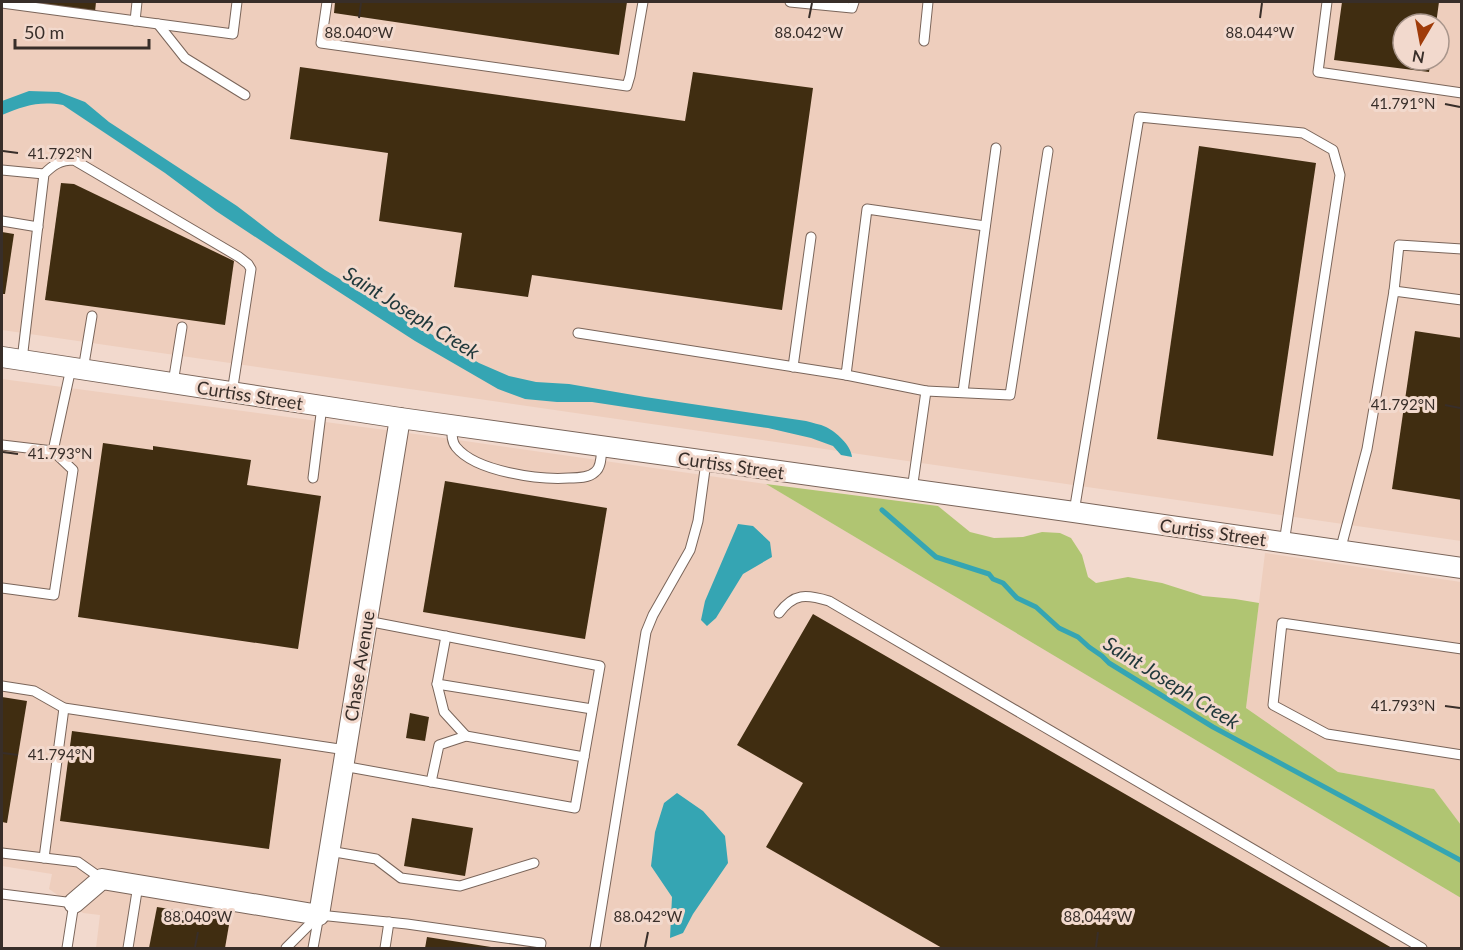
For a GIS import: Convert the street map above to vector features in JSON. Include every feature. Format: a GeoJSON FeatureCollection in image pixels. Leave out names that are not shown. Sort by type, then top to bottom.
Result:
{"type":"FeatureCollection","features":[{"type":"Feature","properties":{"kind":"street","name":"Curtiss Street"},"geometry":{"type":"LineString","coordinates":[[2,357],[400,418],[1461,568]]}},
{"type":"Feature","properties":{"kind":"street","name":"Chase Avenue"},"geometry":{"type":"LineString","coordinates":[[319,915],[400,418]]}},
{"type":"Feature","properties":{"kind":"street"},"geometry":{"type":"LineString","coordinates":[[74,903],[102,879],[319,915]]}},
{"type":"Feature","properties":{"kind":"lane"},"geometry":{"type":"LineString","coordinates":[[135,21],[137,2]]}},
{"type":"Feature","properties":{"kind":"lane"},"geometry":{"type":"LineString","coordinates":[[2,3],[233,34],[237,2]]}},
{"type":"Feature","properties":{"kind":"lane"},"geometry":{"type":"LineString","coordinates":[[327,2],[321,43],[627,86],[643,2]]}},
{"type":"Feature","properties":{"kind":"lane"},"geometry":{"type":"LineString","coordinates":[[790,2],[852,8],[854,2]]}},
{"type":"Feature","properties":{"kind":"lane"},"geometry":{"type":"LineString","coordinates":[[924,41],[928,2]]}},
{"type":"Feature","properties":{"kind":"lane"},"geometry":{"type":"LineString","coordinates":[[1328,2],[1318,72],[1461,93]]}},
{"type":"Feature","properties":{"kind":"lane"},"geometry":{"type":"LineString","coordinates":[[158,24],[185,58],[245,95]]}},
{"type":"Feature","properties":{"kind":"lane"},"geometry":{"type":"LineString","coordinates":[[1074,512],[1139,117],[1303,133],[1333,150],[1340,175],[1284,543]]}},
{"type":"Feature","properties":{"kind":"lane"},"geometry":{"type":"LineString","coordinates":[[963,392],[996,148]]}},
{"type":"Feature","properties":{"kind":"lane"},"geometry":{"type":"LineString","coordinates":[[578,333],[846,375],[926,391],[1010,395],[1048,151]]}},
{"type":"Feature","properties":{"kind":"lane"},"geometry":{"type":"LineString","coordinates":[[22,360],[44,174],[59,162],[74,160],[248,264],[251,269],[232,393]]}},
{"type":"Feature","properties":{"kind":"lane"},"geometry":{"type":"LineString","coordinates":[[2,170],[44,174]]}},
{"type":"Feature","properties":{"kind":"lane"},"geometry":{"type":"LineString","coordinates":[[846,375],[867,209],[986,226]]}},
{"type":"Feature","properties":{"kind":"lane"},"geometry":{"type":"LineString","coordinates":[[2,221],[38,226]]}},
{"type":"Feature","properties":{"kind":"lane"},"geometry":{"type":"LineString","coordinates":[[793,367],[811,237]]}},
{"type":"Feature","properties":{"kind":"lane"},"geometry":{"type":"LineString","coordinates":[[1340,551],[1367,450],[1394,291],[1399,245],[1461,249]]}},
{"type":"Feature","properties":{"kind":"lane"},"geometry":{"type":"LineString","coordinates":[[1394,291],[1461,300]]}},
{"type":"Feature","properties":{"kind":"lane"},"geometry":{"type":"LineString","coordinates":[[53,451],[92,316]]}},
{"type":"Feature","properties":{"kind":"lane"},"geometry":{"type":"LineString","coordinates":[[172,383],[182,327]]}},
{"type":"Feature","properties":{"kind":"lane"},"geometry":{"type":"LineString","coordinates":[[912,490],[926,391]]}},
{"type":"Feature","properties":{"kind":"lane"},"geometry":{"type":"LineString","coordinates":[[313,478],[322,406]]}},
{"type":"Feature","properties":{"kind":"lane"},"geometry":{"type":"LineString","coordinates":[[452,424],[453,442],[462,453],[488,466],[522,476],[557,479],[585,477],[599,468],[602,446]]}},
{"type":"Feature","properties":{"kind":"lane"},"geometry":{"type":"LineString","coordinates":[[2,445],[53,451],[73,470],[54,595],[2,588]]}},
{"type":"Feature","properties":{"kind":"lane"},"geometry":{"type":"LineString","coordinates":[[595,948],[646,632],[653,615],[690,550],[698,521],[706,462]]}},
{"type":"Feature","properties":{"kind":"lane"},"geometry":{"type":"LineString","coordinates":[[778,613],[786,603],[798,597],[811,595],[829,601],[1422,948]]}},
{"type":"Feature","properties":{"kind":"lane"},"geometry":{"type":"LineString","coordinates":[[2,686],[34,691],[64,708],[344,758],[430,782],[575,808],[600,666],[367,621]]}},
{"type":"Feature","properties":{"kind":"lane"},"geometry":{"type":"LineString","coordinates":[[1461,649],[1282,623],[1273,705],[1327,734],[1461,755]]}},
{"type":"Feature","properties":{"kind":"lane"},"geometry":{"type":"LineString","coordinates":[[446,636],[437,684],[444,712],[466,736]]}},
{"type":"Feature","properties":{"kind":"lane"},"geometry":{"type":"LineString","coordinates":[[437,684],[592,709]]}},
{"type":"Feature","properties":{"kind":"lane"},"geometry":{"type":"LineString","coordinates":[[44,858],[64,708]]}},
{"type":"Feature","properties":{"kind":"lane"},"geometry":{"type":"LineString","coordinates":[[430,782],[440,745],[466,736],[584,756]]}},
{"type":"Feature","properties":{"kind":"lane"},"geometry":{"type":"LineString","coordinates":[[329,851],[376,859],[401,878],[460,886],[534,863]]}},
{"type":"Feature","properties":{"kind":"lane"},"geometry":{"type":"LineString","coordinates":[[2,853],[78,862],[102,879]]}},
{"type":"Feature","properties":{"kind":"lane"},"geometry":{"type":"LineString","coordinates":[[128,948],[138,885]]}},
{"type":"Feature","properties":{"kind":"lane"},"geometry":{"type":"LineString","coordinates":[[2,894],[74,903],[67,948]]}},
{"type":"Feature","properties":{"kind":"lane"},"geometry":{"type":"LineString","coordinates":[[319,915],[389,922],[541,943],[540,948]]}},
{"type":"Feature","properties":{"kind":"lane"},"geometry":{"type":"LineString","coordinates":[[286,948],[319,915]]}},
{"type":"Feature","properties":{"kind":"lane"},"geometry":{"type":"LineString","coordinates":[[313,948],[319,915]]}},
{"type":"Feature","properties":{"kind":"lane"},"geometry":{"type":"LineString","coordinates":[[385,948],[389,922]]}},
{"type":"Feature","properties":{"kind":"shaded area"},"geometry":{"type":"Polygon","coordinates":[[[2,2],[1461,2],[1461,541],[2,330],[2,2]]]}},
{"type":"Feature","properties":{"kind":"shaded area"},"geometry":{"type":"Polygon","coordinates":[[[2,379],[423,435],[766,484],[1461,898],[1461,948],[96,948],[100,915],[83,913],[49,889],[52,874],[2,866],[2,379]]]}},
{"type":"Feature","properties":{"kind":"shaded area"},"geometry":{"type":"Polygon","coordinates":[[[1265,553],[1461,582],[1461,825],[1434,789],[1338,772],[1246,708],[1265,553]]]}},
{"type":"Feature","properties":{"kind":"green space"},"geometry":{"type":"Polygon","coordinates":[[[766,484],[938,506],[970,532],[994,538],[1023,537],[1042,532],[1060,533],[1071,538],[1082,555],[1088,577],[1096,583],[1128,577],[1162,583],[1203,596],[1259,603],[1246,708],[1338,772],[1434,789],[1461,825],[1461,898],[766,484]]]}},
{"type":"Feature","properties":{"kind":"water"},"geometry":{"type":"Polygon","coordinates":[[[29,91],[59,92],[85,102],[109,122],[237,206],[325,270],[479,363],[509,376],[536,382],[569,384],[806,421],[824,426],[834,432],[846,444],[852,457],[841,455],[833,446],[811,438],[768,428],[592,402],[525,399],[498,389],[415,341],[322,281],[63,105],[31,105],[2,115],[2,101],[29,91]]]}},
{"type":"Feature","properties":{"kind":"water"},"geometry":{"type":"Polygon","coordinates":[[[738,524],[753,526],[770,542],[772,557],[743,574],[716,618],[707,626],[701,620],[705,601],[738,524]]]}},
{"type":"Feature","properties":{"kind":"water"},"geometry":{"type":"Polygon","coordinates":[[[677,793],[703,811],[725,836],[728,863],[693,914],[683,933],[670,938],[672,897],[651,866],[655,832],[664,803],[677,793]]]}},
{"type":"Feature","properties":{"kind":"building"},"geometry":{"type":"Polygon","coordinates":[[[31,2],[96,2],[95,12],[31,2]]]}},
{"type":"Feature","properties":{"kind":"building"},"geometry":{"type":"Polygon","coordinates":[[[335,2],[627,2],[619,55],[334,13],[335,2]]]}},
{"type":"Feature","properties":{"kind":"building"},"geometry":{"type":"Polygon","coordinates":[[[1342,2],[1439,2],[1438,12],[1391,12],[1391,67],[1334,60],[1342,2]]]}},
{"type":"Feature","properties":{"kind":"building"},"geometry":{"type":"Polygon","coordinates":[[[300,67],[685,121],[693,72],[813,88],[782,310],[532,275],[528,297],[454,287],[462,233],[379,221],[388,153],[290,139],[300,67]]]}},
{"type":"Feature","properties":{"kind":"building"},"geometry":{"type":"Polygon","coordinates":[[[1199,146],[1316,163],[1273,456],[1157,439],[1199,146]]]}},
{"type":"Feature","properties":{"kind":"building"},"geometry":{"type":"Polygon","coordinates":[[[61,183],[74,184],[234,261],[225,325],[45,300],[61,183]]]}},
{"type":"Feature","properties":{"kind":"building"},"geometry":{"type":"Polygon","coordinates":[[[2,232],[14,234],[5,294],[2,294],[2,232]]]}},
{"type":"Feature","properties":{"kind":"building"},"geometry":{"type":"Polygon","coordinates":[[[1415,331],[1462,338],[1462,500],[1392,489],[1415,331]]]}},
{"type":"Feature","properties":{"kind":"building"},"geometry":{"type":"Polygon","coordinates":[[[103,443],[153,450],[153,446],[251,460],[247,485],[321,496],[298,649],[78,617],[103,443]]]}},
{"type":"Feature","properties":{"kind":"building"},"geometry":{"type":"Polygon","coordinates":[[[445,481],[607,508],[585,639],[423,612],[445,481]]]}},
{"type":"Feature","properties":{"kind":"building"},"geometry":{"type":"Polygon","coordinates":[[[813,614],[1392,948],[942,948],[766,847],[803,783],[737,745],[813,614]]]}},
{"type":"Feature","properties":{"kind":"building"},"geometry":{"type":"Polygon","coordinates":[[[2,697],[27,701],[7,823],[2,822],[2,697]]]}},
{"type":"Feature","properties":{"kind":"building"},"geometry":{"type":"Polygon","coordinates":[[[410,713],[429,717],[425,741],[406,738],[410,713]]]}},
{"type":"Feature","properties":{"kind":"building"},"geometry":{"type":"Polygon","coordinates":[[[72,731],[281,759],[269,849],[60,821],[72,731]]]}},
{"type":"Feature","properties":{"kind":"building"},"geometry":{"type":"Polygon","coordinates":[[[412,818],[473,828],[465,876],[404,866],[412,818]]]}},
{"type":"Feature","properties":{"kind":"building"},"geometry":{"type":"Polygon","coordinates":[[[157,907],[230,919],[225,948],[149,948],[157,907]]]}},
{"type":"Feature","properties":{"kind":"building"},"geometry":{"type":"Polygon","coordinates":[[[427,937],[491,947],[491,948],[425,948],[427,937]]]}},
{"type":"Feature","properties":{"kind":"waterway","name":"Saint Joseph Creek"},"geometry":{"type":"LineString","coordinates":[[882,510],[936,557],[989,574],[993,579],[1003,583],[1017,598],[1036,607],[1059,628],[1078,637],[1109,663],[1213,727],[1462,861]]}}]}
